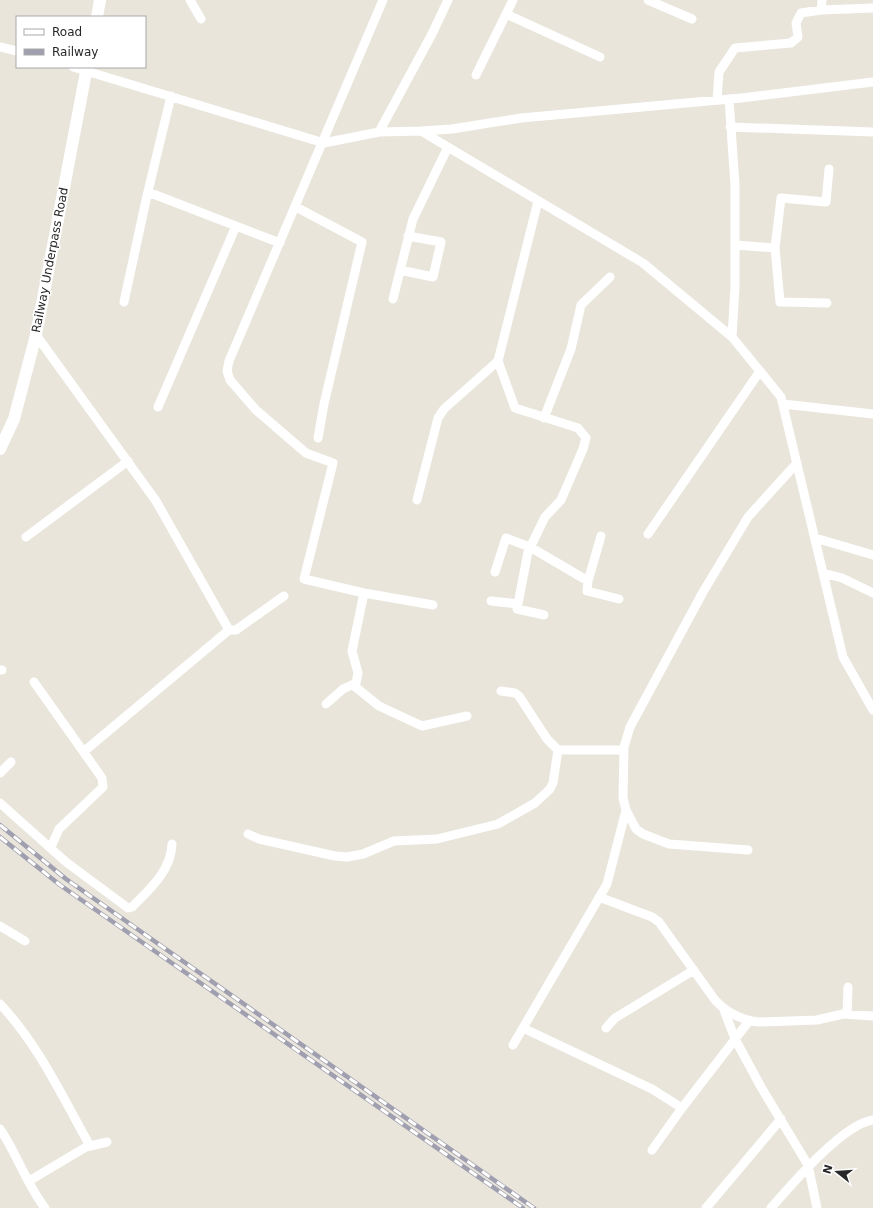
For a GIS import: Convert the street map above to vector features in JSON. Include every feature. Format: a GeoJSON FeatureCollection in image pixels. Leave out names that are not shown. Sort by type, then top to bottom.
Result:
{"type":"FeatureCollection","features":[{"type":"Feature","properties":{"kind":"street"},"geometry":{"type":"LineString","coordinates":[[97,16],[100,0]]}},
{"type":"Feature","properties":{"kind":"street"},"geometry":{"type":"LineString","coordinates":[[190,0],[201,19]]}},
{"type":"Feature","properties":{"kind":"street"},"geometry":{"type":"LineString","coordinates":[[383,0],[324,143],[229,361],[228,371],[230,380],[256,410],[306,453],[333,463],[304,579],[364,593],[433,605]]}},
{"type":"Feature","properties":{"kind":"street"},"geometry":{"type":"LineString","coordinates":[[379,132],[448,0]]}},
{"type":"Feature","properties":{"kind":"street"},"geometry":{"type":"LineString","coordinates":[[476,75],[513,0]]}},
{"type":"Feature","properties":{"kind":"street"},"geometry":{"type":"LineString","coordinates":[[648,0],[692,18]]}},
{"type":"Feature","properties":{"kind":"street"},"geometry":{"type":"LineString","coordinates":[[821,10],[822,0]]}},
{"type":"Feature","properties":{"kind":"street"},"geometry":{"type":"LineString","coordinates":[[717,100],[719,72],[735,48],[791,43],[798,37],[796,23],[801,13],[821,10],[873,8]]}},
{"type":"Feature","properties":{"kind":"street"},"geometry":{"type":"LineString","coordinates":[[506,14],[600,56]]}},
{"type":"Feature","properties":{"kind":"street"},"geometry":{"type":"LineString","coordinates":[[0,47],[16,52]]}},
{"type":"Feature","properties":{"kind":"street"},"geometry":{"type":"LineString","coordinates":[[87,69],[324,143],[379,132],[452,129],[521,118],[729,99],[873,82]]}},
{"type":"Feature","properties":{"kind":"street","name":"Railway Underpass Road"},"geometry":{"type":"LineString","coordinates":[[0,450],[14,420],[36,336],[87,69]]}},
{"type":"Feature","properties":{"kind":"street"},"geometry":{"type":"LineString","coordinates":[[124,302],[171,96]]}},
{"type":"Feature","properties":{"kind":"street"},"geometry":{"type":"LineString","coordinates":[[729,99],[734,185],[735,245],[735,287],[732,337]]}},
{"type":"Feature","properties":{"kind":"street"},"geometry":{"type":"LineString","coordinates":[[730,127],[873,132]]}},
{"type":"Feature","properties":{"kind":"street"},"geometry":{"type":"LineString","coordinates":[[421,131],[643,263],[732,337],[781,396],[843,657],[873,710]]}},
{"type":"Feature","properties":{"kind":"street"},"geometry":{"type":"LineString","coordinates":[[393,298],[408,236],[414,219],[448,147]]}},
{"type":"Feature","properties":{"kind":"street"},"geometry":{"type":"LineString","coordinates":[[827,303],[780,302],[775,248],[781,198],[826,202],[828,169]]}},
{"type":"Feature","properties":{"kind":"street"},"geometry":{"type":"LineString","coordinates":[[148,192],[280,243]]}},
{"type":"Feature","properties":{"kind":"street"},"geometry":{"type":"LineString","coordinates":[[538,201],[498,361],[514,408],[578,428],[586,438],[583,450],[561,500],[545,517],[530,547],[526,561],[517,609],[544,615]]}},
{"type":"Feature","properties":{"kind":"street"},"geometry":{"type":"LineString","coordinates":[[296,207],[362,242],[324,404],[318,438]]}},
{"type":"Feature","properties":{"kind":"street"},"geometry":{"type":"LineString","coordinates":[[158,407],[236,226]]}},
{"type":"Feature","properties":{"kind":"street"},"geometry":{"type":"LineString","coordinates":[[400,270],[433,277],[440,242],[408,236]]}},
{"type":"Feature","properties":{"kind":"street"},"geometry":{"type":"LineString","coordinates":[[735,245],[775,248]]}},
{"type":"Feature","properties":{"kind":"street"},"geometry":{"type":"LineString","coordinates":[[544,418],[571,349],[581,305],[610,277]]}},
{"type":"Feature","properties":{"kind":"street"},"geometry":{"type":"LineString","coordinates":[[36,336],[156,501],[229,630]]}},
{"type":"Feature","properties":{"kind":"street"},"geometry":{"type":"LineString","coordinates":[[417,500],[438,418],[444,409],[498,361]]}},
{"type":"Feature","properties":{"kind":"street"},"geometry":{"type":"LineString","coordinates":[[648,534],[760,371]]}},
{"type":"Feature","properties":{"kind":"street"},"geometry":{"type":"LineString","coordinates":[[783,404],[873,414]]}},
{"type":"Feature","properties":{"kind":"street"},"geometry":{"type":"LineString","coordinates":[[26,538],[128,461]]}},
{"type":"Feature","properties":{"kind":"street"},"geometry":{"type":"LineString","coordinates":[[748,850],[669,844],[643,834],[636,828],[626,810],[623,798],[624,750],[630,727],[703,592],[748,517],[797,463]]}},
{"type":"Feature","properties":{"kind":"street"},"geometry":{"type":"LineString","coordinates":[[601,536],[588,581],[587,591],[619,599]]}},
{"type":"Feature","properties":{"kind":"street"},"geometry":{"type":"LineString","coordinates":[[495,572],[506,538],[530,547],[588,581]]}},
{"type":"Feature","properties":{"kind":"street"},"geometry":{"type":"LineString","coordinates":[[815,538],[873,555]]}},
{"type":"Feature","properties":{"kind":"street"},"geometry":{"type":"LineString","coordinates":[[823,573],[842,578],[873,593]]}},
{"type":"Feature","properties":{"kind":"street"},"geometry":{"type":"LineString","coordinates":[[326,704],[343,689],[356,683],[358,673],[352,651],[364,593]]}},
{"type":"Feature","properties":{"kind":"street"},"geometry":{"type":"LineString","coordinates":[[88,748],[229,630],[236,630],[284,596]]}},
{"type":"Feature","properties":{"kind":"street"},"geometry":{"type":"LineString","coordinates":[[491,600],[518,604]]}},
{"type":"Feature","properties":{"kind":"street"},"geometry":{"type":"LineString","coordinates":[[34,682],[102,778],[103,783],[102,787],[60,829],[51,847]]}},
{"type":"Feature","properties":{"kind":"street"},"geometry":{"type":"LineString","coordinates":[[353,685],[379,706],[422,726],[467,716]]}},
{"type":"Feature","properties":{"kind":"street"},"geometry":{"type":"LineString","coordinates":[[501,691],[514,693],[519,696],[547,739],[558,750],[624,750]]}},
{"type":"Feature","properties":{"kind":"street"},"geometry":{"type":"LineString","coordinates":[[248,834],[259,839],[335,856],[347,857],[364,854],[394,841],[437,839],[498,824],[535,802],[550,789],[553,783],[558,750]]}},
{"type":"Feature","properties":{"kind":"street"},"geometry":{"type":"LineString","coordinates":[[0,773],[11,762]]}},
{"type":"Feature","properties":{"kind":"street"},"geometry":{"type":"LineString","coordinates":[[0,804],[51,847],[66,862],[128,908],[132,907],[163,873],[172,856],[172,844]]}},
{"type":"Feature","properties":{"kind":"street"},"geometry":{"type":"LineString","coordinates":[[513,1045],[607,884],[626,810]]}},
{"type":"Feature","properties":{"kind":"street"},"geometry":{"type":"LineString","coordinates":[[599,897],[652,917],[659,922],[724,1010],[735,1039],[808,1165],[817,1208]]}},
{"type":"Feature","properties":{"kind":"street"},"geometry":{"type":"LineString","coordinates":[[0,926],[25,941]]}},
{"type":"Feature","properties":{"kind":"street"},"geometry":{"type":"LineString","coordinates":[[606,1028],[615,1018],[694,970]]}},
{"type":"Feature","properties":{"kind":"street"},"geometry":{"type":"LineString","coordinates":[[847,1014],[848,987]]}},
{"type":"Feature","properties":{"kind":"street"},"geometry":{"type":"LineString","coordinates":[[0,1004],[15,1019],[90,1146]]}},
{"type":"Feature","properties":{"kind":"street"},"geometry":{"type":"LineString","coordinates":[[724,1010],[749,1021],[817,1020],[847,1014],[873,1016]]}},
{"type":"Feature","properties":{"kind":"street"},"geometry":{"type":"LineString","coordinates":[[652,1150],[682,1108],[749,1021]]}},
{"type":"Feature","properties":{"kind":"street"},"geometry":{"type":"LineString","coordinates":[[523,1028],[652,1089],[682,1108]]}},
{"type":"Feature","properties":{"kind":"street"},"geometry":{"type":"LineString","coordinates":[[706,1208],[780,1119]]}},
{"type":"Feature","properties":{"kind":"street"},"geometry":{"type":"LineString","coordinates":[[771,1208],[808,1165],[853,1129],[873,1120]]}},
{"type":"Feature","properties":{"kind":"street"},"geometry":{"type":"LineString","coordinates":[[0,1129],[13,1149],[37,1198],[45,1208]]}},
{"type":"Feature","properties":{"kind":"street"},"geometry":{"type":"LineString","coordinates":[[29,1181],[90,1146],[107,1142]]}},
{"type":"Feature","properties":{"kind":"railway"},"geometry":{"type":"LineString","coordinates":[[0,825],[66,879],[534,1208]]}},
{"type":"Feature","properties":{"kind":"railway"},"geometry":{"type":"LineString","coordinates":[[0,837],[60,885],[523,1208]]}}]}
